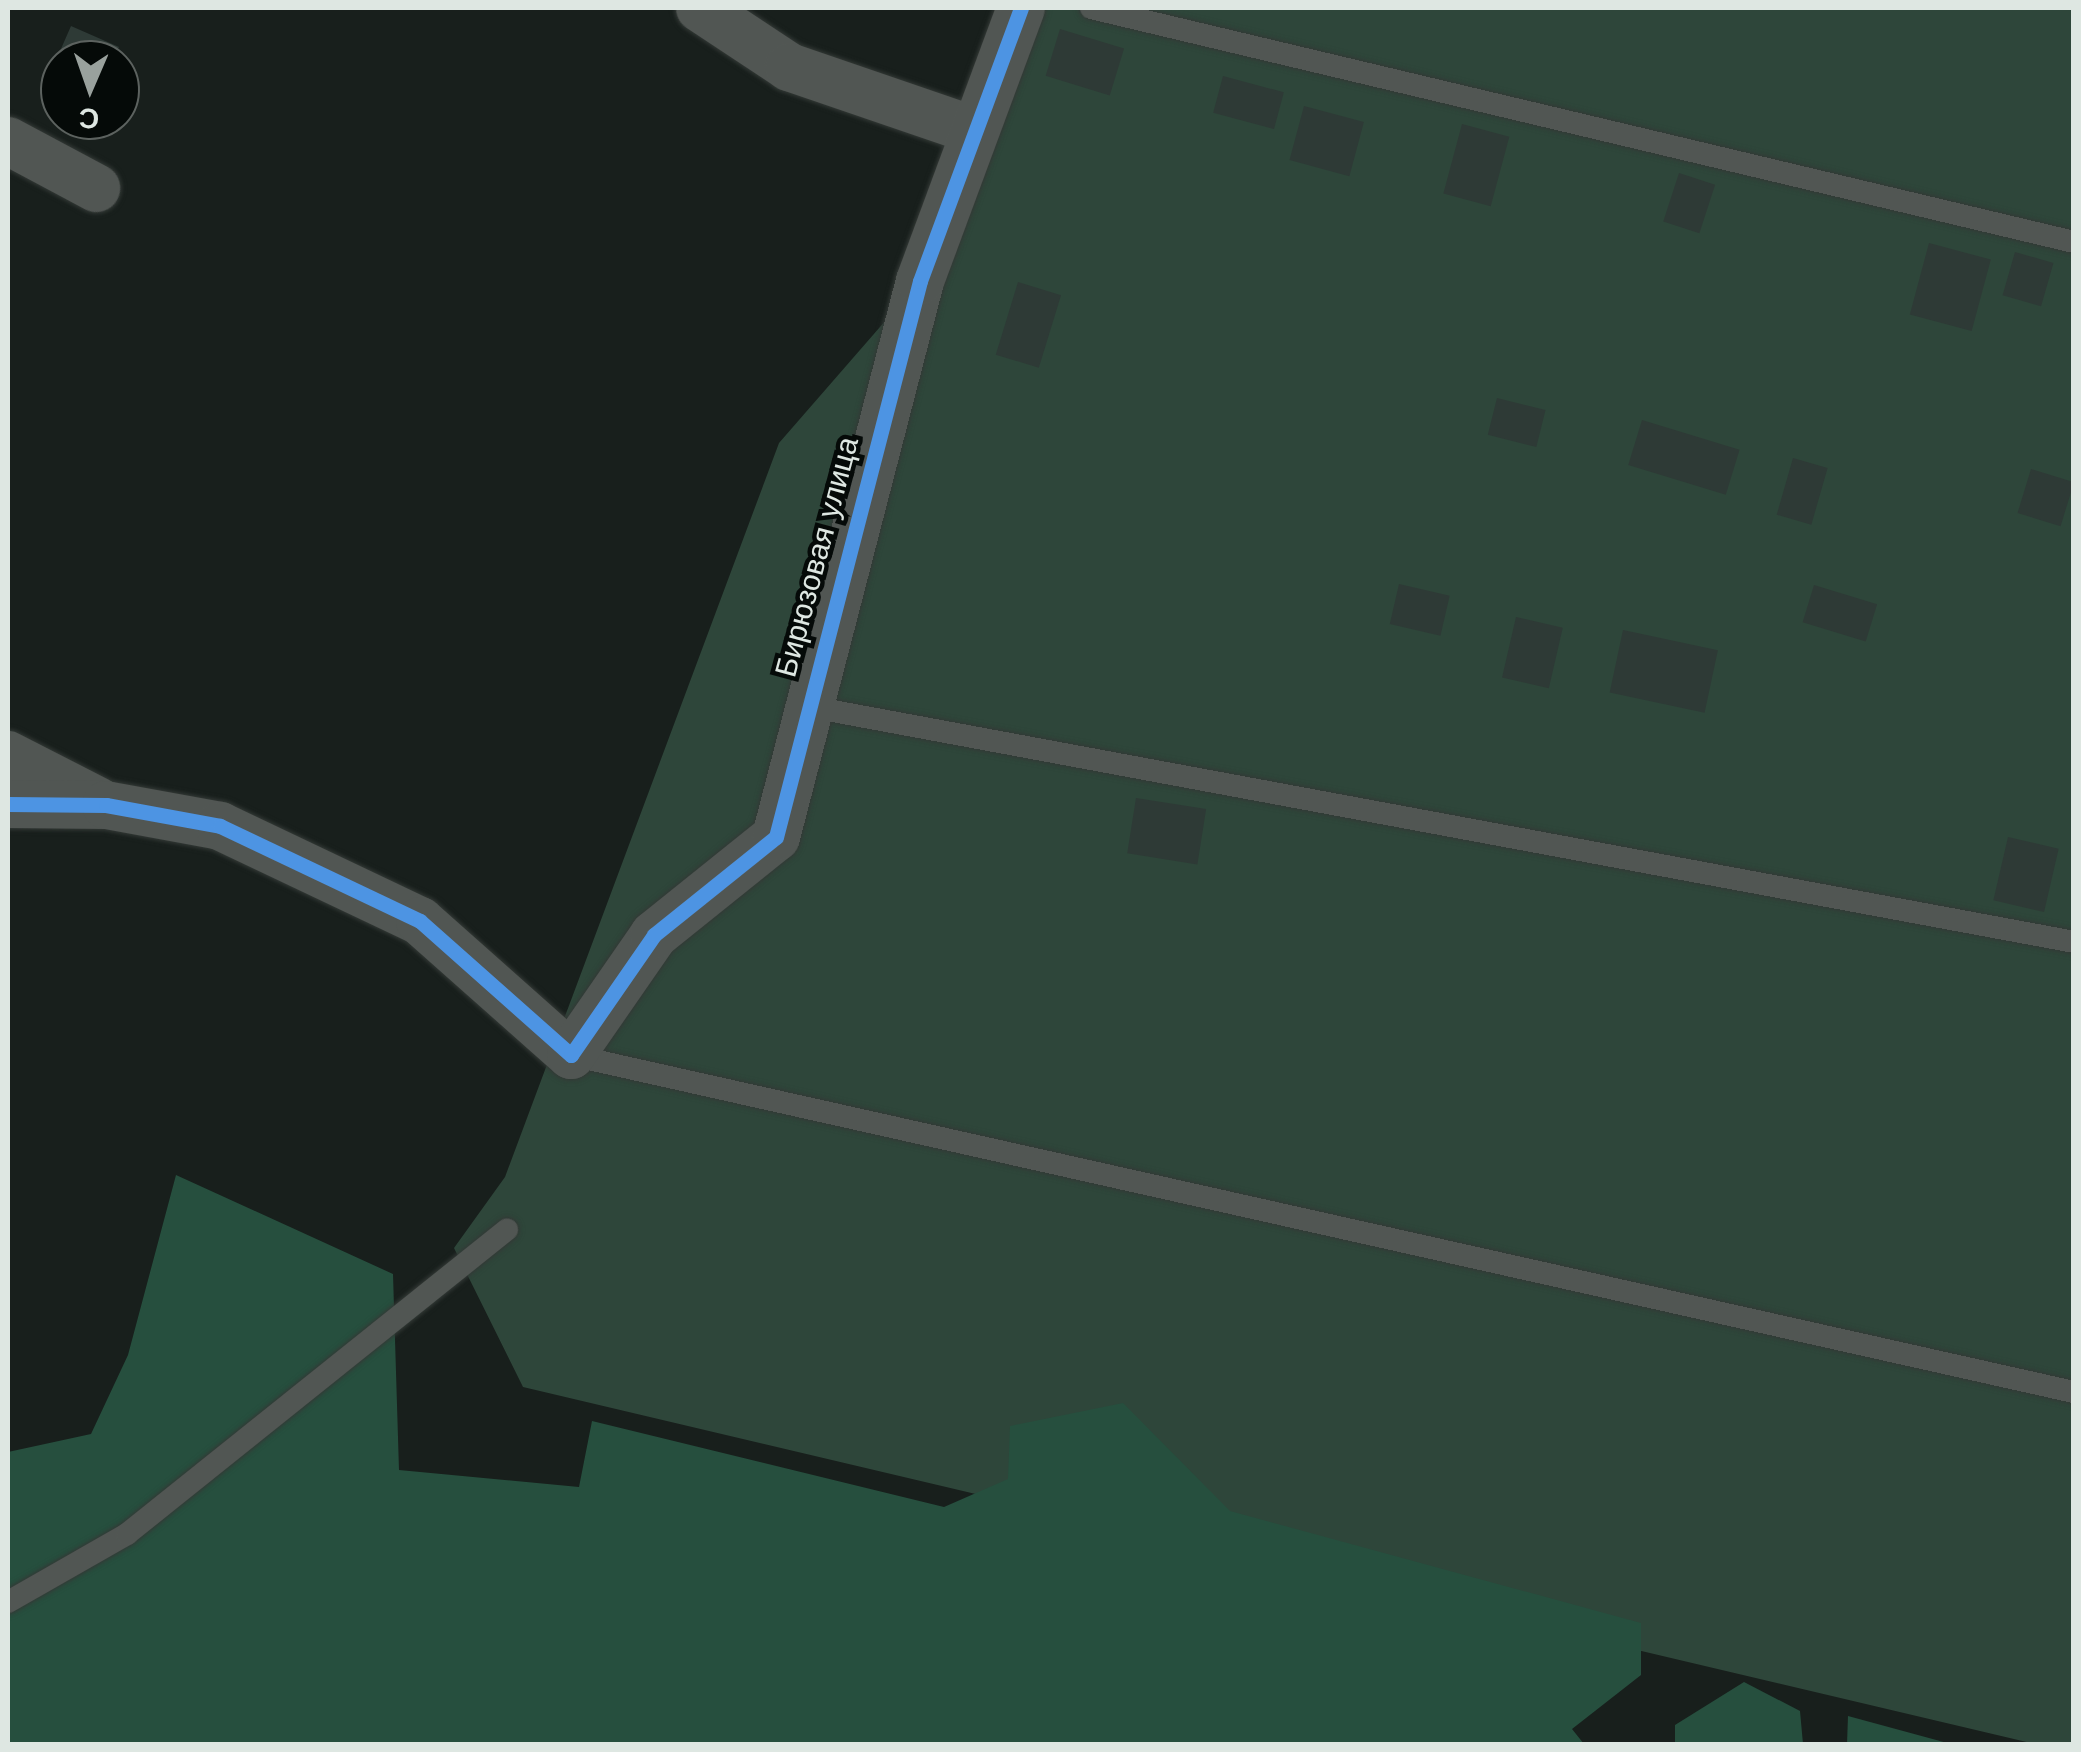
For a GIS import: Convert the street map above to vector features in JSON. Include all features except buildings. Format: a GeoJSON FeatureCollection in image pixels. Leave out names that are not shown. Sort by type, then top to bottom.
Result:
{"type":"FeatureCollection","features":[{"type":"Feature","properties":{"kind":"street"},"geometry":{"type":"LineString","coordinates":[[700,8],[789,67],[973,130]]}},
{"type":"Feature","properties":{"kind":"street","name":"Бирюзовая улица"},"geometry":{"type":"LineString","coordinates":[[571,1056],[654,935],[776,837],[806,706],[920,281],[1021,8]]}},
{"type":"Feature","properties":{"kind":"street"},"geometry":{"type":"LineString","coordinates":[[8,141],[96,188]]}},
{"type":"Feature","properties":{"kind":"street"},"geometry":{"type":"LineString","coordinates":[[8,755],[106,804]]}},
{"type":"Feature","properties":{"kind":"street"},"geometry":{"type":"LineString","coordinates":[[8,804],[106,804],[220,826],[420,921],[571,1056]]}},
{"type":"Feature","properties":{"kind":"lane"},"geometry":{"type":"LineString","coordinates":[[1091,8],[2074,242]]}},
{"type":"Feature","properties":{"kind":"lane"},"geometry":{"type":"LineString","coordinates":[[806,706],[2074,942]]}},
{"type":"Feature","properties":{"kind":"lane"},"geometry":{"type":"LineString","coordinates":[[571,1056],[2074,1392]]}},
{"type":"Feature","properties":{"kind":"lane"},"geometry":{"type":"LineString","coordinates":[[8,1602],[127,1534],[507,1230]]}},
{"type":"Feature","properties":{"kind":"green space"},"geometry":{"type":"Polygon","coordinates":[[[1001,8],[2073,8],[2073,1744],[2035,1744],[523,1387],[454,1248],[505,1177],[779,443],[920,281],[1001,8]]]}},
{"type":"Feature","properties":{"kind":"green space"},"geometry":{"type":"Polygon","coordinates":[[[176,1175],[393,1274],[399,1470],[579,1487],[592,1421],[944,1507],[1008,1479],[1010,1426],[1123,1403],[1230,1511],[1641,1623],[1641,1675],[1572,1729],[1584,1744],[8,1744],[8,1452],[91,1434],[128,1355],[176,1175]]]}},
{"type":"Feature","properties":{"kind":"green space"},"geometry":{"type":"Polygon","coordinates":[[[1744,1682],[1800,1711],[1803,1744],[1675,1744],[1675,1725],[1744,1682]]]}},
{"type":"Feature","properties":{"kind":"green space"},"geometry":{"type":"Polygon","coordinates":[[[1848,1716],[1951,1744],[1847,1744],[1848,1716]]]}},
{"type":"Feature","properties":{"kind":"cycle path"},"geometry":{"type":"LineString","coordinates":[[8,804],[106,805],[220,826],[420,921],[571,1055],[654,935],[776,837],[920,281],[1021,8]]}}]}
